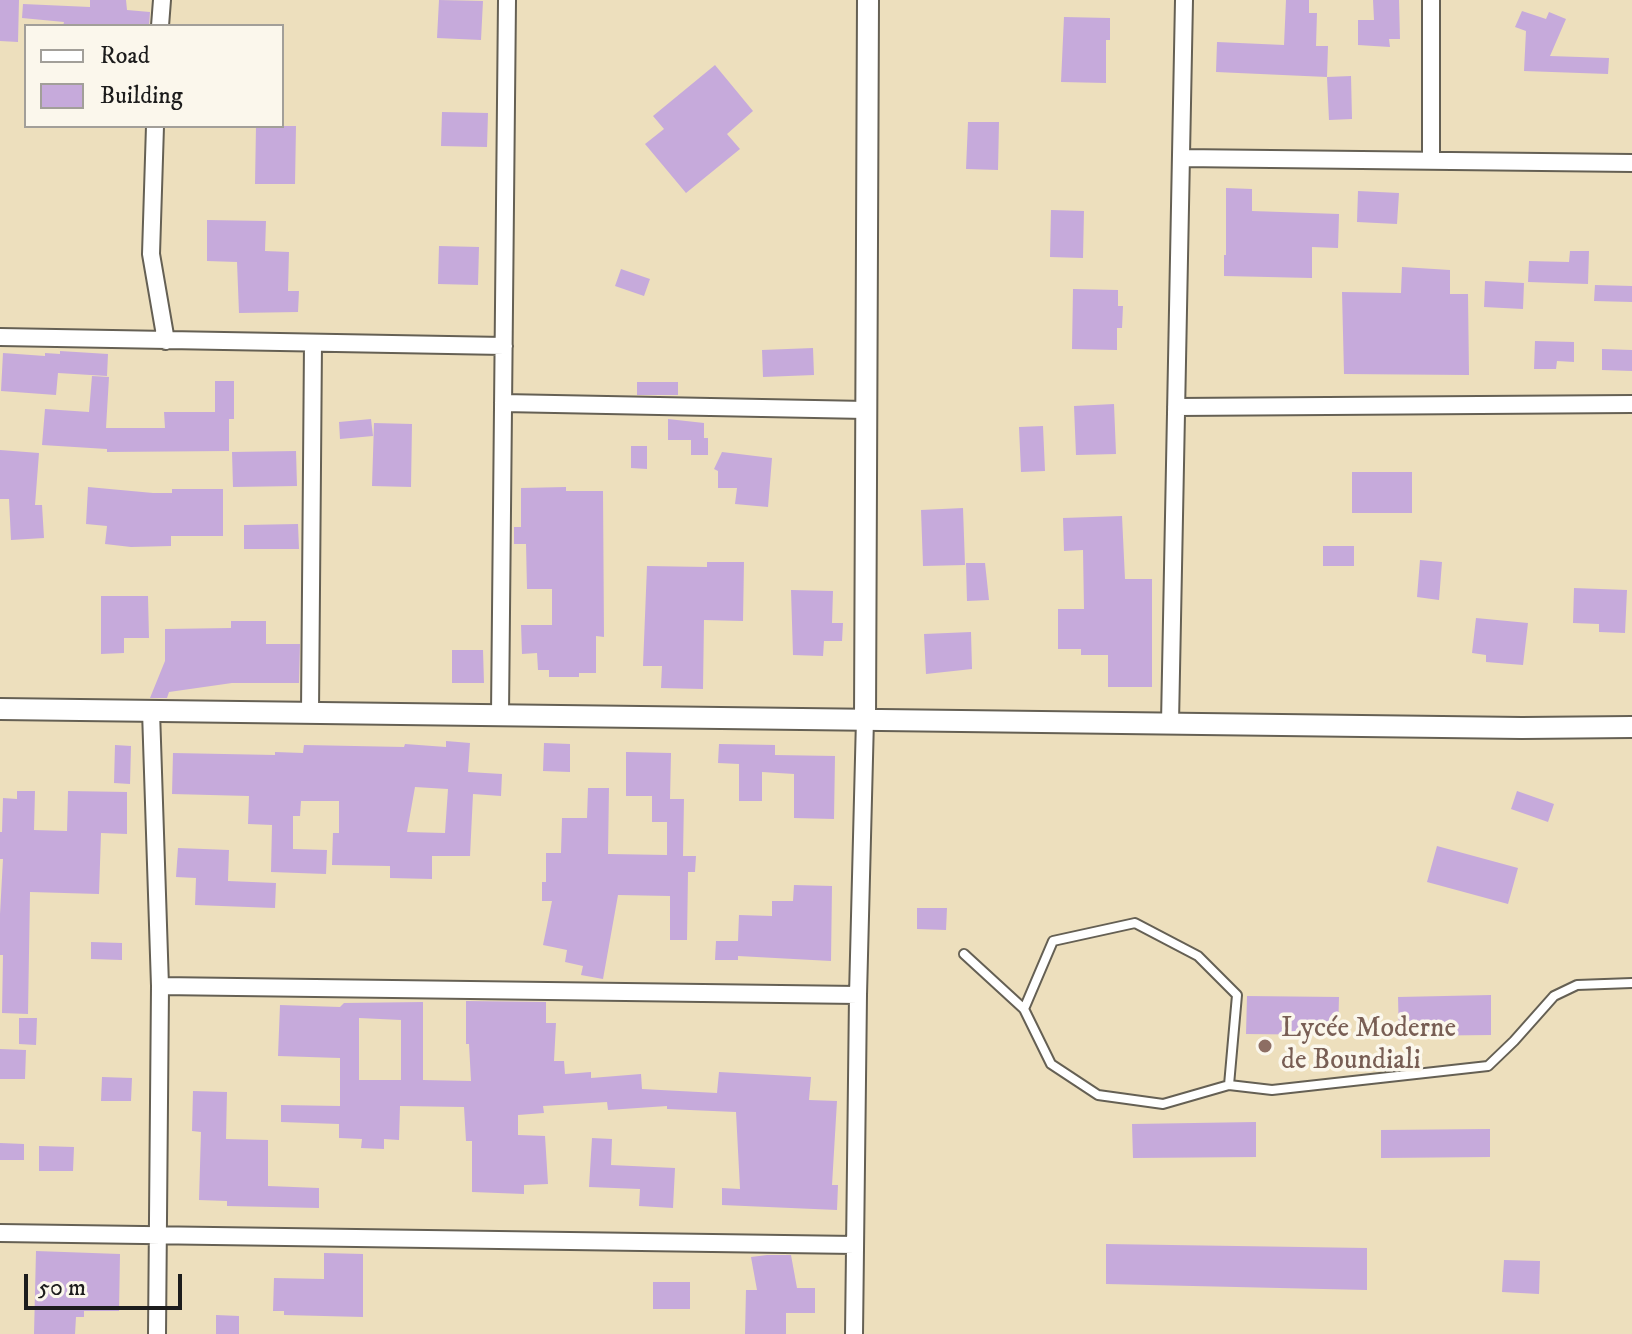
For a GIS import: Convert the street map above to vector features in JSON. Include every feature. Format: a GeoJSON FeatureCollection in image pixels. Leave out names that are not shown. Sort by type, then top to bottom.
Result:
{"type":"FeatureCollection","features":[{"type":"Feature","properties":{"kind":"street"},"geometry":{"type":"LineString","coordinates":[[160,24],[162,0]]}},
{"type":"Feature","properties":{"kind":"street"},"geometry":{"type":"LineString","coordinates":[[500,714],[507,0]]}},
{"type":"Feature","properties":{"kind":"street"},"geometry":{"type":"LineString","coordinates":[[854,1334],[865,719],[868,0]]}},
{"type":"Feature","properties":{"kind":"street"},"geometry":{"type":"LineString","coordinates":[[1170,723],[1184,0]]}},
{"type":"Feature","properties":{"kind":"street"},"geometry":{"type":"LineString","coordinates":[[1431,0],[1431,161]]}},
{"type":"Feature","properties":{"kind":"street"},"geometry":{"type":"LineString","coordinates":[[155,128],[151,254],[166,341]]}},
{"type":"Feature","properties":{"kind":"street"},"geometry":{"type":"LineString","coordinates":[[1181,158],[1632,163]]}},
{"type":"Feature","properties":{"kind":"street"},"geometry":{"type":"LineString","coordinates":[[0,337],[504,346]]}},
{"type":"Feature","properties":{"kind":"street"},"geometry":{"type":"LineString","coordinates":[[310,712],[313,343]]}},
{"type":"Feature","properties":{"kind":"street"},"geometry":{"type":"LineString","coordinates":[[503,403],[866,410]]}},
{"type":"Feature","properties":{"kind":"street"},"geometry":{"type":"LineString","coordinates":[[1176,407],[1632,404]]}},
{"type":"Feature","properties":{"kind":"street"},"geometry":{"type":"LineString","coordinates":[[0,709],[1632,727]]}},
{"type":"Feature","properties":{"kind":"street"},"geometry":{"type":"LineString","coordinates":[[151,711],[160,986],[157,1334]]}},
{"type":"Feature","properties":{"kind":"street"},"geometry":{"type":"LineString","coordinates":[[160,986],[858,995]]}},
{"type":"Feature","properties":{"kind":"street"},"geometry":{"type":"LineString","coordinates":[[0,1233],[855,1245]]}},
{"type":"Feature","properties":{"kind":"lane"},"geometry":{"type":"LineString","coordinates":[[1024,1009],[1053,941],[1135,923],[1198,956],[1237,995],[1229,1085]]}},
{"type":"Feature","properties":{"kind":"lane"},"geometry":{"type":"LineString","coordinates":[[964,954],[1024,1009],[1051,1064],[1098,1095],[1163,1104],[1229,1085],[1272,1090],[1488,1066],[1554,996],[1577,985],[1632,983]]}},
{"type":"Feature","properties":{"kind":"building"},"geometry":{"type":"Polygon","coordinates":[[[0,0],[19,0],[18,42],[0,41],[0,0]]]}},
{"type":"Feature","properties":{"kind":"building"},"geometry":{"type":"Polygon","coordinates":[[[90,0],[126,0],[127,10],[150,12],[149,24],[64,24],[22,18],[23,4],[90,7],[90,0]]]}},
{"type":"Feature","properties":{"kind":"building"},"geometry":{"type":"Polygon","coordinates":[[[439,0],[483,1],[481,40],[437,38],[439,0]]]}},
{"type":"Feature","properties":{"kind":"building"},"geometry":{"type":"Polygon","coordinates":[[[1286,0],[1309,0],[1309,13],[1317,13],[1316,46],[1328,46],[1327,77],[1216,72],[1217,42],[1284,45],[1286,0]]]}},
{"type":"Feature","properties":{"kind":"building"},"geometry":{"type":"Polygon","coordinates":[[[1373,0],[1399,0],[1400,39],[1389,39],[1390,47],[1358,45],[1358,20],[1374,20],[1373,0]]]}},
{"type":"Feature","properties":{"kind":"building"},"geometry":{"type":"Polygon","coordinates":[[[1522,11],[1546,19],[1549,12],[1566,19],[1550,56],[1609,58],[1608,74],[1524,71],[1526,31],[1515,27],[1522,11]]]}},
{"type":"Feature","properties":{"kind":"building"},"geometry":{"type":"Polygon","coordinates":[[[1064,17],[1110,18],[1110,40],[1106,40],[1106,83],[1061,82],[1064,17]]]}},
{"type":"Feature","properties":{"kind":"building"},"geometry":{"type":"Polygon","coordinates":[[[715,65],[753,111],[727,134],[740,149],[686,193],[645,144],[664,129],[653,116],[715,65]]]}},
{"type":"Feature","properties":{"kind":"building"},"geometry":{"type":"Polygon","coordinates":[[[1351,76],[1352,119],[1329,120],[1327,77],[1351,76]]]}},
{"type":"Feature","properties":{"kind":"building"},"geometry":{"type":"Polygon","coordinates":[[[442,112],[488,113],[487,147],[441,146],[442,112]]]}},
{"type":"Feature","properties":{"kind":"building"},"geometry":{"type":"Polygon","coordinates":[[[968,122],[999,122],[998,170],[966,169],[968,122]]]}},
{"type":"Feature","properties":{"kind":"building"},"geometry":{"type":"Polygon","coordinates":[[[296,126],[295,184],[255,184],[256,128],[296,126]]]}},
{"type":"Feature","properties":{"kind":"building"},"geometry":{"type":"Polygon","coordinates":[[[1226,188],[1252,189],[1252,211],[1339,214],[1338,248],[1312,247],[1312,278],[1224,276],[1226,188]]]}},
{"type":"Feature","properties":{"kind":"building"},"geometry":{"type":"Polygon","coordinates":[[[1358,191],[1399,193],[1397,224],[1357,222],[1358,191]]]}},
{"type":"Feature","properties":{"kind":"building"},"geometry":{"type":"Polygon","coordinates":[[[1051,210],[1084,211],[1083,258],[1050,257],[1051,210]]]}},
{"type":"Feature","properties":{"kind":"building"},"geometry":{"type":"Polygon","coordinates":[[[207,220],[266,221],[265,251],[289,252],[288,291],[299,291],[298,312],[239,313],[237,262],[207,261],[207,220]]]}},
{"type":"Feature","properties":{"kind":"building"},"geometry":{"type":"Polygon","coordinates":[[[439,246],[479,247],[478,285],[438,284],[439,246]]]}},
{"type":"Feature","properties":{"kind":"building"},"geometry":{"type":"Polygon","coordinates":[[[1570,251],[1589,251],[1588,284],[1528,282],[1529,261],[1569,262],[1570,251]]]}},
{"type":"Feature","properties":{"kind":"building"},"geometry":{"type":"Polygon","coordinates":[[[1402,267],[1450,270],[1450,294],[1468,294],[1469,375],[1344,374],[1342,292],[1401,293],[1402,267]]]}},
{"type":"Feature","properties":{"kind":"building"},"geometry":{"type":"Polygon","coordinates":[[[621,269],[650,279],[644,296],[615,286],[621,269]]]}},
{"type":"Feature","properties":{"kind":"building"},"geometry":{"type":"Polygon","coordinates":[[[1485,281],[1524,283],[1523,309],[1484,307],[1485,281]]]}},
{"type":"Feature","properties":{"kind":"building"},"geometry":{"type":"Polygon","coordinates":[[[1595,285],[1632,286],[1632,302],[1594,301],[1595,285]]]}},
{"type":"Feature","properties":{"kind":"building"},"geometry":{"type":"Polygon","coordinates":[[[1073,289],[1118,290],[1118,306],[1123,306],[1122,328],[1117,328],[1117,350],[1072,349],[1073,289]]]}},
{"type":"Feature","properties":{"kind":"building"},"geometry":{"type":"Polygon","coordinates":[[[1535,341],[1574,342],[1574,362],[1557,361],[1556,369],[1534,369],[1535,341]]]}},
{"type":"Feature","properties":{"kind":"building"},"geometry":{"type":"Polygon","coordinates":[[[813,348],[814,375],[763,377],[762,350],[813,348]]]}},
{"type":"Feature","properties":{"kind":"building"},"geometry":{"type":"Polygon","coordinates":[[[1602,349],[1632,350],[1632,371],[1602,370],[1602,349]]]}},
{"type":"Feature","properties":{"kind":"building"},"geometry":{"type":"Polygon","coordinates":[[[60,351],[108,354],[107,376],[58,373],[56,395],[1,391],[3,353],[45,356],[45,353],[60,354],[60,351]]]}},
{"type":"Feature","properties":{"kind":"building"},"geometry":{"type":"Polygon","coordinates":[[[92,376],[109,377],[106,428],[165,428],[164,412],[215,412],[215,381],[234,381],[234,419],[229,419],[229,451],[107,452],[107,449],[42,445],[45,409],[89,412],[92,376]]]}},
{"type":"Feature","properties":{"kind":"building"},"geometry":{"type":"Polygon","coordinates":[[[637,382],[678,382],[678,395],[637,395],[637,382]]]}},
{"type":"Feature","properties":{"kind":"building"},"geometry":{"type":"Polygon","coordinates":[[[1114,404],[1116,454],[1076,455],[1074,406],[1114,404]]]}},
{"type":"Feature","properties":{"kind":"building"},"geometry":{"type":"Polygon","coordinates":[[[371,419],[373,436],[340,439],[339,422],[371,419]]]}},
{"type":"Feature","properties":{"kind":"building"},"geometry":{"type":"Polygon","coordinates":[[[668,419],[704,423],[708,455],[691,455],[691,440],[668,440],[668,419]]]}},
{"type":"Feature","properties":{"kind":"building"},"geometry":{"type":"Polygon","coordinates":[[[374,423],[412,424],[411,487],[372,486],[374,423]]]}},
{"type":"Feature","properties":{"kind":"building"},"geometry":{"type":"Polygon","coordinates":[[[1043,426],[1045,471],[1021,472],[1019,427],[1043,426]]]}},
{"type":"Feature","properties":{"kind":"building"},"geometry":{"type":"Polygon","coordinates":[[[631,446],[647,446],[647,469],[631,468],[631,446]]]}},
{"type":"Feature","properties":{"kind":"building"},"geometry":{"type":"Polygon","coordinates":[[[0,450],[39,453],[35,505],[42,505],[44,538],[11,540],[9,499],[0,499],[0,450]]]}},
{"type":"Feature","properties":{"kind":"building"},"geometry":{"type":"Polygon","coordinates":[[[296,451],[297,486],[233,487],[232,452],[296,451]]]}},
{"type":"Feature","properties":{"kind":"building"},"geometry":{"type":"Polygon","coordinates":[[[722,452],[772,458],[768,507],[735,504],[737,488],[718,488],[718,471],[714,469],[722,452]]]}},
{"type":"Feature","properties":{"kind":"building"},"geometry":{"type":"Polygon","coordinates":[[[1352,472],[1412,472],[1412,513],[1352,513],[1352,472]]]}},
{"type":"Feature","properties":{"kind":"building"},"geometry":{"type":"Polygon","coordinates":[[[88,487],[153,493],[172,493],[172,489],[223,489],[223,536],[171,536],[171,546],[105,544],[107,526],[86,524],[88,487]]]}},
{"type":"Feature","properties":{"kind":"building"},"geometry":{"type":"Polygon","coordinates":[[[566,487],[566,491],[603,491],[604,637],[596,636],[596,673],[579,673],[579,677],[549,677],[549,670],[538,670],[537,653],[522,654],[521,625],[552,625],[552,589],[527,589],[526,544],[514,544],[514,527],[521,527],[521,488],[566,487]]]}},
{"type":"Feature","properties":{"kind":"building"},"geometry":{"type":"Polygon","coordinates":[[[963,508],[965,565],[923,566],[921,510],[963,508]]]}},
{"type":"Feature","properties":{"kind":"building"},"geometry":{"type":"Polygon","coordinates":[[[1122,516],[1125,579],[1152,579],[1152,687],[1108,687],[1108,655],[1081,655],[1081,649],[1058,649],[1058,609],[1084,609],[1083,550],[1064,551],[1063,518],[1122,516]]]}},
{"type":"Feature","properties":{"kind":"building"},"geometry":{"type":"Polygon","coordinates":[[[298,524],[299,549],[244,549],[244,525],[298,524]]]}},
{"type":"Feature","properties":{"kind":"building"},"geometry":{"type":"Polygon","coordinates":[[[1323,546],[1354,546],[1354,566],[1323,566],[1323,546]]]}},
{"type":"Feature","properties":{"kind":"building"},"geometry":{"type":"Polygon","coordinates":[[[1420,560],[1442,562],[1439,600],[1417,597],[1420,560]]]}},
{"type":"Feature","properties":{"kind":"building"},"geometry":{"type":"Polygon","coordinates":[[[707,562],[744,562],[743,621],[704,620],[703,689],[661,688],[662,666],[643,666],[647,566],[707,567],[707,562]]]}},
{"type":"Feature","properties":{"kind":"building"},"geometry":{"type":"Polygon","coordinates":[[[966,563],[985,563],[989,600],[967,601],[966,563]]]}},
{"type":"Feature","properties":{"kind":"building"},"geometry":{"type":"Polygon","coordinates":[[[1574,588],[1627,590],[1625,633],[1599,632],[1599,624],[1573,623],[1574,588]]]}},
{"type":"Feature","properties":{"kind":"building"},"geometry":{"type":"Polygon","coordinates":[[[791,590],[833,591],[832,623],[843,623],[842,641],[824,641],[823,656],[793,655],[791,590]]]}},
{"type":"Feature","properties":{"kind":"building"},"geometry":{"type":"Polygon","coordinates":[[[101,596],[148,596],[149,638],[124,638],[124,653],[101,654],[101,596]]]}},
{"type":"Feature","properties":{"kind":"building"},"geometry":{"type":"Polygon","coordinates":[[[1476,618],[1528,623],[1523,665],[1486,662],[1486,655],[1472,653],[1476,618]]]}},
{"type":"Feature","properties":{"kind":"building"},"geometry":{"type":"Polygon","coordinates":[[[231,621],[266,621],[266,644],[300,644],[299,683],[232,683],[169,692],[167,698],[150,698],[165,661],[165,629],[231,628],[231,621]]]}},
{"type":"Feature","properties":{"kind":"building"},"geometry":{"type":"Polygon","coordinates":[[[971,632],[972,669],[926,674],[924,634],[971,632]]]}},
{"type":"Feature","properties":{"kind":"building"},"geometry":{"type":"Polygon","coordinates":[[[452,650],[483,650],[484,683],[452,683],[452,650]]]}},
{"type":"Feature","properties":{"kind":"building"},"geometry":{"type":"Polygon","coordinates":[[[446,741],[470,743],[468,772],[502,774],[501,796],[473,794],[470,856],[432,856],[432,879],[390,878],[390,866],[332,865],[333,833],[339,833],[339,801],[301,801],[300,816],[293,816],[293,849],[327,850],[326,874],[271,872],[272,825],[248,824],[249,796],[172,794],[173,753],[275,755],[275,752],[303,753],[304,745],[404,747],[405,744],[446,747],[446,741]],[[415,787],[407,832],[445,833],[448,789],[415,787]]]}},
{"type":"Feature","properties":{"kind":"building"},"geometry":{"type":"Polygon","coordinates":[[[544,743],[570,744],[570,772],[543,771],[544,743]]]}},
{"type":"Feature","properties":{"kind":"building"},"geometry":{"type":"Polygon","coordinates":[[[719,744],[775,745],[775,755],[835,756],[834,819],[794,818],[794,774],[762,772],[762,801],[739,801],[739,764],[718,763],[719,744]]]}},
{"type":"Feature","properties":{"kind":"building"},"geometry":{"type":"Polygon","coordinates":[[[115,745],[131,746],[130,784],[114,783],[115,745]]]}},
{"type":"Feature","properties":{"kind":"building"},"geometry":{"type":"Polygon","coordinates":[[[626,752],[671,753],[670,799],[684,799],[683,856],[696,856],[695,872],[688,872],[687,940],[670,940],[670,896],[618,895],[603,979],[581,975],[583,966],[565,962],[567,950],[543,945],[552,901],[542,901],[542,882],[546,882],[546,853],[561,853],[562,818],[587,818],[588,788],[609,788],[608,854],[667,855],[667,822],[652,822],[652,796],[626,796],[626,752]]]}},
{"type":"Feature","properties":{"kind":"building"},"geometry":{"type":"Polygon","coordinates":[[[17,791],[35,791],[34,830],[67,831],[68,791],[127,792],[127,834],[101,833],[99,894],[30,892],[28,1014],[2,1013],[0,914],[3,859],[0,859],[0,832],[3,798],[17,799],[17,791]]]}},
{"type":"Feature","properties":{"kind":"building"},"geometry":{"type":"Polygon","coordinates":[[[1517,791],[1554,804],[1548,822],[1511,809],[1517,791]]]}},
{"type":"Feature","properties":{"kind":"building"},"geometry":{"type":"Polygon","coordinates":[[[1437,846],[1518,868],[1508,904],[1427,882],[1437,846]]]}},
{"type":"Feature","properties":{"kind":"building"},"geometry":{"type":"Polygon","coordinates":[[[178,848],[229,850],[228,881],[276,883],[275,908],[195,905],[196,878],[176,877],[178,848]]]}},
{"type":"Feature","properties":{"kind":"building"},"geometry":{"type":"Polygon","coordinates":[[[794,885],[832,886],[831,961],[738,956],[738,960],[715,960],[716,941],[738,941],[739,915],[772,916],[772,901],[793,901],[794,885]]]}},
{"type":"Feature","properties":{"kind":"building"},"geometry":{"type":"Polygon","coordinates":[[[917,908],[947,908],[946,930],[917,929],[917,908]]]}},
{"type":"Feature","properties":{"kind":"building"},"geometry":{"type":"Polygon","coordinates":[[[91,942],[122,943],[122,960],[91,959],[91,942]]]}},
{"type":"Feature","properties":{"kind":"building"},"geometry":{"type":"Polygon","coordinates":[[[1491,995],[1491,1035],[1399,1036],[1398,997],[1491,995]]]}},
{"type":"Feature","properties":{"kind":"building"},"geometry":{"type":"Polygon","coordinates":[[[1247,996],[1339,997],[1338,1035],[1246,1034],[1247,996]]]}},
{"type":"Feature","properties":{"kind":"building"},"geometry":{"type":"Polygon","coordinates":[[[466,1001],[546,1002],[546,1023],[556,1023],[554,1061],[564,1061],[565,1074],[591,1072],[591,1078],[641,1074],[642,1089],[717,1093],[719,1072],[811,1077],[809,1100],[837,1101],[832,1185],[838,1185],[837,1210],[722,1205],[722,1188],[740,1189],[736,1112],[667,1109],[667,1106],[608,1110],[607,1102],[543,1106],[544,1113],[518,1115],[518,1135],[545,1136],[548,1184],[524,1185],[524,1194],[472,1192],[472,1141],[466,1141],[464,1107],[400,1106],[399,1140],[384,1139],[384,1149],[361,1148],[362,1139],[339,1138],[339,1124],[281,1122],[281,1105],[340,1106],[340,1058],[278,1056],[280,1005],[340,1007],[344,1003],[423,1002],[423,1080],[471,1081],[469,1044],[466,1044],[466,1001]],[[359,1018],[359,1080],[401,1080],[401,1020],[359,1018]]]}},
{"type":"Feature","properties":{"kind":"building"},"geometry":{"type":"Polygon","coordinates":[[[19,1018],[37,1018],[36,1045],[19,1044],[19,1018]]]}},
{"type":"Feature","properties":{"kind":"building"},"geometry":{"type":"Polygon","coordinates":[[[0,1049],[26,1050],[25,1079],[0,1079],[0,1049]]]}},
{"type":"Feature","properties":{"kind":"building"},"geometry":{"type":"Polygon","coordinates":[[[102,1077],[132,1078],[131,1101],[101,1101],[102,1077]]]}},
{"type":"Feature","properties":{"kind":"building"},"geometry":{"type":"Polygon","coordinates":[[[193,1091],[227,1092],[226,1139],[268,1140],[268,1186],[319,1188],[319,1208],[227,1206],[227,1201],[199,1200],[201,1132],[192,1131],[193,1091]]]}},
{"type":"Feature","properties":{"kind":"building"},"geometry":{"type":"Polygon","coordinates":[[[1256,1122],[1256,1157],[1133,1158],[1132,1124],[1256,1122]]]}},
{"type":"Feature","properties":{"kind":"building"},"geometry":{"type":"Polygon","coordinates":[[[1490,1129],[1490,1157],[1381,1158],[1381,1130],[1490,1129]]]}},
{"type":"Feature","properties":{"kind":"building"},"geometry":{"type":"Polygon","coordinates":[[[592,1138],[612,1139],[611,1165],[675,1168],[673,1208],[639,1206],[640,1189],[589,1187],[592,1138]]]}},
{"type":"Feature","properties":{"kind":"building"},"geometry":{"type":"Polygon","coordinates":[[[0,1143],[24,1144],[24,1160],[0,1160],[0,1143]]]}},
{"type":"Feature","properties":{"kind":"building"},"geometry":{"type":"Polygon","coordinates":[[[39,1146],[74,1147],[73,1171],[39,1171],[39,1146]]]}},
{"type":"Feature","properties":{"kind":"building"},"geometry":{"type":"Polygon","coordinates":[[[1106,1244],[1367,1248],[1367,1290],[1106,1284],[1106,1244]]]}},
{"type":"Feature","properties":{"kind":"building"},"geometry":{"type":"Polygon","coordinates":[[[36,1251],[120,1254],[119,1311],[84,1311],[84,1317],[76,1317],[75,1334],[34,1334],[36,1251]]]}},
{"type":"Feature","properties":{"kind":"building"},"geometry":{"type":"Polygon","coordinates":[[[324,1253],[363,1254],[363,1317],[284,1315],[284,1311],[273,1311],[274,1278],[324,1279],[324,1253]]]}},
{"type":"Feature","properties":{"kind":"building"},"geometry":{"type":"Polygon","coordinates":[[[791,1255],[797,1288],[815,1288],[815,1313],[786,1313],[786,1334],[745,1334],[746,1290],[757,1290],[751,1257],[791,1255]]]}},
{"type":"Feature","properties":{"kind":"building"},"geometry":{"type":"Polygon","coordinates":[[[1504,1260],[1540,1261],[1539,1294],[1502,1292],[1504,1260]]]}},
{"type":"Feature","properties":{"kind":"building"},"geometry":{"type":"Polygon","coordinates":[[[653,1282],[690,1282],[690,1309],[653,1309],[653,1282]]]}},
{"type":"Feature","properties":{"kind":"building"},"geometry":{"type":"Polygon","coordinates":[[[216,1315],[239,1316],[239,1334],[216,1334],[216,1315]]]}},
{"type":"Feature","properties":{"kind":"place","name":"Lycée Moderne de Boundiali"},"geometry":{"type":"Point","coordinates":[1265,1046]}}]}
